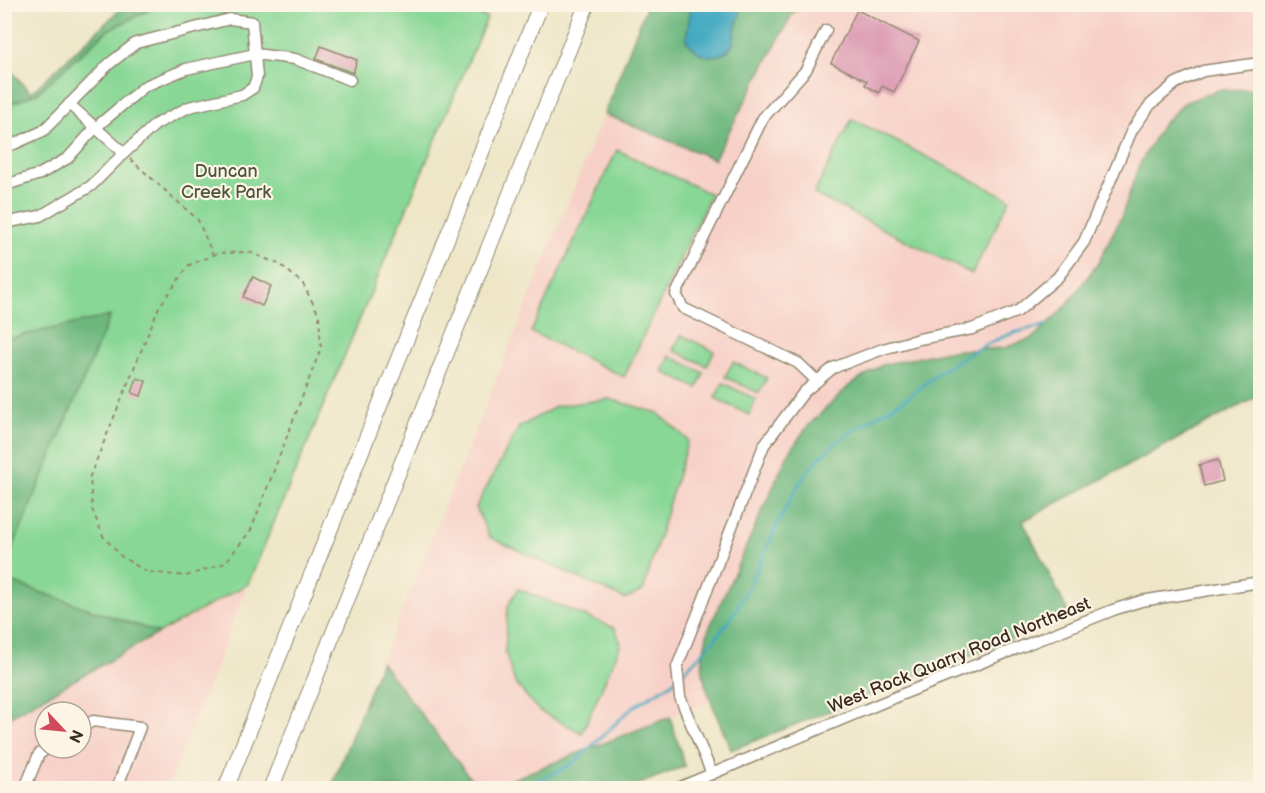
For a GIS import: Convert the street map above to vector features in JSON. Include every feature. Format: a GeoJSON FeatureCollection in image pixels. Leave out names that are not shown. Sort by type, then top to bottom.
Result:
{"type":"FeatureCollection","features":[{"type":"Feature","properties":{"kind":"highway"},"geometry":{"type":"LineString","coordinates":[[226,789],[541,4]]}},
{"type":"Feature","properties":{"kind":"highway"},"geometry":{"type":"LineString","coordinates":[[270,789],[587,4]]}},
{"type":"Feature","properties":{"kind":"street"},"geometry":{"type":"LineString","coordinates":[[4,146],[43,131],[110,64],[136,43],[230,20],[252,22],[257,77],[253,88],[242,95],[189,106],[156,124],[127,156],[91,186],[40,216],[4,223]]}},
{"type":"Feature","properties":{"kind":"street"},"geometry":{"type":"LineString","coordinates":[[817,381],[798,363],[682,308],[676,294],[763,118],[806,70],[826,30]]}},
{"type":"Feature","properties":{"kind":"street"},"geometry":{"type":"LineString","coordinates":[[4,183],[12,183],[40,174],[68,158],[95,128],[145,86],[186,69],[255,54],[295,59],[350,80]]}},
{"type":"Feature","properties":{"kind":"street"},"geometry":{"type":"LineString","coordinates":[[712,774],[680,697],[677,667],[764,445],[804,392],[833,368],[883,349],[919,339],[972,329],[1018,311],[1058,277],[1084,242],[1132,130],[1150,105],[1176,83],[1203,71],[1260,63]]}},
{"type":"Feature","properties":{"kind":"street"},"geometry":{"type":"LineString","coordinates":[[69,104],[127,156]]}},
{"type":"Feature","properties":{"kind":"street","name":"West Rock Quarry Road Northeast"},"geometry":{"type":"LineString","coordinates":[[678,789],[898,696],[1113,609],[1141,601],[1260,582]]}},
{"type":"Feature","properties":{"kind":"street"},"geometry":{"type":"LineString","coordinates":[[93,721],[140,727],[117,789]]}},
{"type":"Feature","properties":{"kind":"street"},"geometry":{"type":"LineString","coordinates":[[25,789],[37,760]]}},
{"type":"Feature","properties":{"kind":"path"},"geometry":{"type":"LineString","coordinates":[[127,156],[198,220],[213,255]]}},
{"type":"Feature","properties":{"kind":"path"},"geometry":{"type":"LineString","coordinates":[[249,252],[281,265],[288,271],[303,284],[319,315],[321,348],[251,530],[225,563],[186,576],[147,572],[122,556],[103,536],[92,509],[90,476],[159,307],[189,265],[213,255],[249,252]]}},
{"type":"Feature","properties":{"kind":"shaded area"},"geometry":{"type":"Polygon","coordinates":[[[455,5],[493,5],[487,18],[455,5]]]}},
{"type":"Feature","properties":{"kind":"shaded area"},"geometry":{"type":"Polygon","coordinates":[[[802,5],[1260,5],[1260,89],[1139,165],[1122,215],[1098,263],[1066,306],[1033,338],[1004,348],[947,351],[703,673],[711,701],[500,784],[483,788],[474,783],[381,662],[604,114],[714,159],[793,13],[802,5]]]}},
{"type":"Feature","properties":{"kind":"shaded area"},"geometry":{"type":"Polygon","coordinates":[[[248,584],[168,788],[5,788],[4,719],[33,703],[33,760],[93,760],[93,700],[38,700],[248,584]]]}},
{"type":"Feature","properties":{"kind":"green space"},"geometry":{"type":"Polygon","coordinates":[[[126,4],[160,5],[108,30],[37,93],[5,106],[5,64],[31,93],[126,4]]]}},
{"type":"Feature","properties":{"kind":"green space","name":"Duncan Creek Park"},"geometry":{"type":"Polygon","coordinates":[[[455,4],[487,18],[248,584],[159,633],[5,580],[5,566],[110,317],[5,339],[5,106],[37,93],[108,30],[160,5],[455,4]]]}},
{"type":"Feature","properties":{"kind":"green space"},"geometry":{"type":"Polygon","coordinates":[[[647,5],[802,5],[793,13],[714,159],[604,114],[647,5]]]}},
{"type":"Feature","properties":{"kind":"green space"},"geometry":{"type":"Polygon","coordinates":[[[1260,89],[1260,395],[1023,521],[1070,616],[731,750],[711,703],[703,674],[703,658],[708,631],[787,456],[806,428],[850,385],[882,365],[947,351],[1004,348],[1033,338],[1066,306],[1098,263],[1122,215],[1139,165],[1162,125],[1184,103],[1218,90],[1260,89]]]}},
{"type":"Feature","properties":{"kind":"green space"},"geometry":{"type":"Polygon","coordinates":[[[852,119],[1010,199],[972,274],[814,194],[852,119]]]}},
{"type":"Feature","properties":{"kind":"green space"},"geometry":{"type":"Polygon","coordinates":[[[617,150],[711,194],[624,377],[531,332],[617,150]]]}},
{"type":"Feature","properties":{"kind":"green space"},"geometry":{"type":"Polygon","coordinates":[[[110,316],[5,566],[5,339],[110,316]]]}},
{"type":"Feature","properties":{"kind":"green space"},"geometry":{"type":"Polygon","coordinates":[[[681,335],[714,351],[707,366],[673,350],[681,335]]]}},
{"type":"Feature","properties":{"kind":"green space"},"geometry":{"type":"Polygon","coordinates":[[[670,356],[704,373],[697,388],[663,372],[670,356]]]}},
{"type":"Feature","properties":{"kind":"green space"},"geometry":{"type":"Polygon","coordinates":[[[733,362],[767,378],[759,393],[725,377],[733,362]]]}},
{"type":"Feature","properties":{"kind":"green space"},"geometry":{"type":"Polygon","coordinates":[[[723,383],[756,399],[749,415],[715,398],[723,383]]]}},
{"type":"Feature","properties":{"kind":"green space"},"geometry":{"type":"Polygon","coordinates":[[[609,399],[658,413],[688,440],[643,591],[625,599],[489,537],[476,507],[519,427],[557,406],[609,399]]]}},
{"type":"Feature","properties":{"kind":"green space"},"geometry":{"type":"Polygon","coordinates":[[[5,580],[159,633],[39,700],[33,700],[33,703],[5,719],[5,580]]]}},
{"type":"Feature","properties":{"kind":"green space"},"geometry":{"type":"Polygon","coordinates":[[[518,589],[615,628],[621,644],[582,733],[539,711],[515,683],[505,652],[508,606],[518,589]]]}},
{"type":"Feature","properties":{"kind":"green space"},"geometry":{"type":"Polygon","coordinates":[[[381,662],[474,783],[483,788],[331,788],[381,662]]]}},
{"type":"Feature","properties":{"kind":"green space"},"geometry":{"type":"Polygon","coordinates":[[[670,717],[685,766],[629,788],[483,788],[500,784],[670,717]]]}},
{"type":"Feature","properties":{"kind":"water"},"geometry":{"type":"Polygon","coordinates":[[[691,5],[743,5],[740,9],[733,43],[727,52],[716,56],[706,56],[697,52],[686,40],[691,5]]]}},
{"type":"Feature","properties":{"kind":"building"},"geometry":{"type":"Polygon","coordinates":[[[857,10],[919,41],[894,92],[882,86],[879,93],[865,85],[867,81],[831,63],[857,10]]]}},
{"type":"Feature","properties":{"kind":"building"},"geometry":{"type":"Polygon","coordinates":[[[321,46],[357,60],[353,73],[316,59],[321,46]]]}},
{"type":"Feature","properties":{"kind":"building"},"geometry":{"type":"Polygon","coordinates":[[[253,277],[271,286],[262,306],[243,297],[253,277]]]}},
{"type":"Feature","properties":{"kind":"building"},"geometry":{"type":"Polygon","coordinates":[[[137,378],[146,381],[141,396],[132,393],[137,378]]]}},
{"type":"Feature","properties":{"kind":"building"},"geometry":{"type":"Polygon","coordinates":[[[1218,460],[1223,481],[1204,486],[1199,465],[1218,460]]]}},
{"type":"Feature","properties":{"kind":"waterway"},"geometry":{"type":"LineString","coordinates":[[682,673],[730,620],[750,585],[792,495],[823,454],[863,424],[907,398],[965,356],[1011,334],[1046,325]]}},
{"type":"Feature","properties":{"kind":"waterway"},"geometry":{"type":"LineString","coordinates":[[520,788],[575,762],[633,707],[675,680]]}}]}
